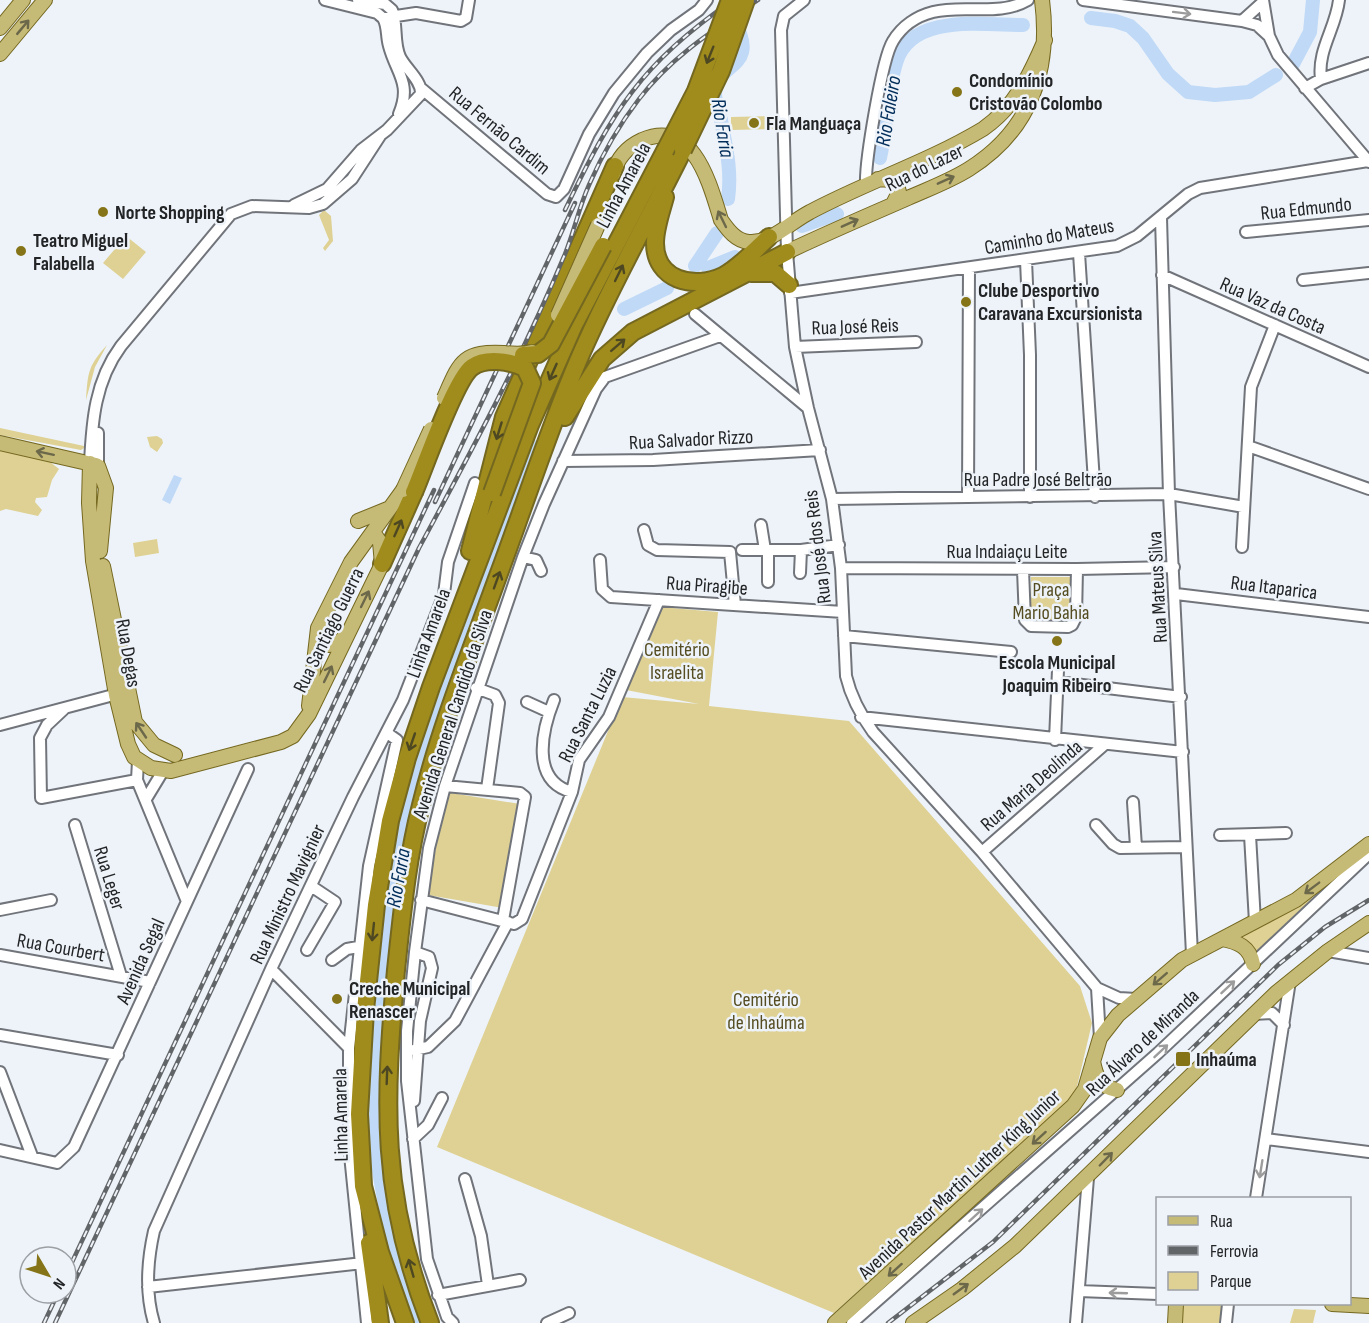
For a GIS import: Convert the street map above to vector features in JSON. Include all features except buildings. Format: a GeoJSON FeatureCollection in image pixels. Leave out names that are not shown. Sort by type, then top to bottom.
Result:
{"type":"FeatureCollection","features":[{"type":"Feature","properties":{"kind":"highway","name":"Linha Amarela"},"geometry":{"type":"LineString","coordinates":[[405,1323],[380,1252],[363,1185],[360,1058],[377,896],[395,797],[431,687],[533,416],[574,325],[696,91],[730,0]]}},
{"type":"Feature","properties":{"kind":"highway","name":"Linha Amarela"},"geometry":{"type":"LineString","coordinates":[[430,1321],[398,1219],[388,1141],[388,1064],[405,890],[416,826],[454,696],[578,363],[632,245],[670,176],[721,71],[746,0]]}},
{"type":"Feature","properties":{"kind":"highway"},"geometry":{"type":"LineString","coordinates":[[470,551],[504,417],[615,166]]}},
{"type":"Feature","properties":{"kind":"highway"},"geometry":{"type":"LineString","coordinates":[[670,176],[655,241],[660,264],[672,277],[696,283],[713,280],[730,271],[769,237]]}},
{"type":"Feature","properties":{"kind":"highway"},"geometry":{"type":"LineString","coordinates":[[523,355],[538,354],[551,344],[603,246],[645,189]]}},
{"type":"Feature","properties":{"kind":"highway"},"geometry":{"type":"LineString","coordinates":[[540,462],[590,375],[616,346],[633,332],[787,252]]}},
{"type":"Feature","properties":{"kind":"highway"},"geometry":{"type":"LineString","coordinates":[[744,274],[775,273],[790,289]]}},
{"type":"Feature","properties":{"kind":"highway"},"geometry":{"type":"LineString","coordinates":[[382,564],[409,491],[466,371],[486,361],[511,363],[525,368],[531,383],[470,551],[439,647],[431,687]]}},
{"type":"Feature","properties":{"kind":"highway"},"geometry":{"type":"LineString","coordinates":[[363,1185],[380,1323]]}},
{"type":"Feature","properties":{"kind":"main road"},"geometry":{"type":"LineString","coordinates":[[0,28],[23,0]]}},
{"type":"Feature","properties":{"kind":"main road"},"geometry":{"type":"LineString","coordinates":[[0,54],[45,0]]}},
{"type":"Feature","properties":{"kind":"main road","name":"Rua do Lazer"},"geometry":{"type":"LineString","coordinates":[[787,252],[969,169],[1007,136],[1024,113],[1036,86],[1044,59],[1043,7]]}},
{"type":"Feature","properties":{"kind":"main road","name":"Rua do Lazer"},"geometry":{"type":"LineString","coordinates":[[769,237],[872,182],[958,143],[990,125],[1018,94],[1045,40]]}},
{"type":"Feature","properties":{"kind":"main road"},"geometry":{"type":"LineString","coordinates":[[523,355],[539,347],[549,334],[598,225],[615,166],[628,149],[639,141],[660,136],[672,138],[690,148],[700,163],[721,220],[732,234],[749,242],[769,237]]}},
{"type":"Feature","properties":{"kind":"main road"},"geometry":{"type":"LineString","coordinates":[[872,182],[887,179],[897,185],[899,192],[893,204]]}},
{"type":"Feature","properties":{"kind":"main road"},"geometry":{"type":"LineString","coordinates":[[788,225],[797,240],[807,242]]}},
{"type":"Feature","properties":{"kind":"main road","name":"Rua Santiago Guerra"},"geometry":{"type":"LineString","coordinates":[[309,714],[318,628],[351,562],[391,507],[409,491],[459,366],[464,360],[483,352],[523,355]]}},
{"type":"Feature","properties":{"kind":"main road"},"geometry":{"type":"LineString","coordinates":[[0,443],[94,464]]}},
{"type":"Feature","properties":{"kind":"main road","name":"Rua Degas"},"geometry":{"type":"LineString","coordinates":[[94,464],[106,488],[100,551],[128,744],[138,761]]}},
{"type":"Feature","properties":{"kind":"main road","name":"Rua Degas"},"geometry":{"type":"LineString","coordinates":[[94,464],[93,555],[121,693]]}},
{"type":"Feature","properties":{"kind":"main road"},"geometry":{"type":"LineString","coordinates":[[358,521],[391,507]]}},
{"type":"Feature","properties":{"kind":"main road"},"geometry":{"type":"LineString","coordinates":[[373,532],[380,542],[382,564]]}},
{"type":"Feature","properties":{"kind":"main road","name":"Rua Santiago Guerra"},"geometry":{"type":"LineString","coordinates":[[163,771],[182,769],[206,760],[288,740],[309,714],[382,564]]}},
{"type":"Feature","properties":{"kind":"main road"},"geometry":{"type":"LineString","coordinates":[[318,628],[322,639],[328,645],[338,644],[348,634]]}},
{"type":"Feature","properties":{"kind":"main road"},"geometry":{"type":"LineString","coordinates":[[121,693],[140,730],[154,745],[175,755]]}},
{"type":"Feature","properties":{"kind":"main road"},"geometry":{"type":"LineString","coordinates":[[138,761],[159,753],[175,755]]}},
{"type":"Feature","properties":{"kind":"main road","name":"Rua Santiago Guerra"},"geometry":{"type":"LineString","coordinates":[[175,755],[206,760]]}},
{"type":"Feature","properties":{"kind":"main road"},"geometry":{"type":"LineString","coordinates":[[138,761],[163,771]]}},
{"type":"Feature","properties":{"kind":"main road","name":"Avenida Pastor Martin Luther King Junior"},"geometry":{"type":"LineString","coordinates":[[835,1323],[1073,1106],[1084,1089],[1100,1038],[1113,1020],[1136,999],[1192,954],[1296,900],[1366,847]]}},
{"type":"Feature","properties":{"kind":"main road"},"geometry":{"type":"LineString","coordinates":[[914,1323],[984,1273],[1088,1178],[1253,1014],[1328,951],[1369,923]]}},
{"type":"Feature","properties":{"kind":"main road"},"geometry":{"type":"LineString","coordinates":[[1222,939],[1242,945],[1252,956],[1253,964]]}},
{"type":"Feature","properties":{"kind":"main road"},"geometry":{"type":"LineString","coordinates":[[1093,1061],[1099,1081],[1109,1089],[1117,1090]]}},
{"type":"Feature","properties":{"kind":"main road"},"geometry":{"type":"LineString","coordinates":[[1175,1323],[1176,1305]]}},
{"type":"Feature","properties":{"kind":"main road"},"geometry":{"type":"LineString","coordinates":[[1350,1305],[1369,1306]]}},
{"type":"Feature","properties":{"kind":"street"},"geometry":{"type":"LineString","coordinates":[[325,0],[340,2],[385,16],[416,13],[461,21],[466,18],[469,0]]}},
{"type":"Feature","properties":{"kind":"street"},"geometry":{"type":"LineString","coordinates":[[358,0],[386,2],[392,10],[385,16]]}},
{"type":"Feature","properties":{"kind":"street","name":"Rua Fernão Cardim"},"geometry":{"type":"LineString","coordinates":[[408,83],[547,194],[555,196],[564,189],[589,134],[614,93],[647,53],[671,30],[699,10],[707,0]]}},
{"type":"Feature","properties":{"kind":"street","name":"Rua José dos Reis"},"geometry":{"type":"LineString","coordinates":[[804,0],[784,16],[781,30],[787,252],[795,347],[832,499],[839,545],[846,676],[861,717],[982,852],[1096,988],[1119,998],[1136,999]]}},
{"type":"Feature","properties":{"kind":"street"},"geometry":{"type":"LineString","coordinates":[[872,182],[885,64],[888,51],[897,34],[909,24],[934,12],[1009,8],[1028,0]]}},
{"type":"Feature","properties":{"kind":"street"},"geometry":{"type":"LineString","coordinates":[[1083,0],[1242,21],[1257,26],[1269,36]]}},
{"type":"Feature","properties":{"kind":"street"},"geometry":{"type":"LineString","coordinates":[[1321,79],[1322,51],[1336,17],[1339,0]]}},
{"type":"Feature","properties":{"kind":"street"},"geometry":{"type":"LineString","coordinates":[[1242,21],[1253,14],[1263,1]]}},
{"type":"Feature","properties":{"kind":"street"},"geometry":{"type":"LineString","coordinates":[[1263,1],[1269,36],[1284,64],[1369,161]]}},
{"type":"Feature","properties":{"kind":"street"},"geometry":{"type":"LineString","coordinates":[[385,16],[408,83]]}},
{"type":"Feature","properties":{"kind":"street"},"geometry":{"type":"LineString","coordinates":[[1305,88],[1321,79],[1369,63]]}},
{"type":"Feature","properties":{"kind":"street","name":"Rua Degas"},"geometry":{"type":"LineString","coordinates":[[397,119],[408,83]]}},
{"type":"Feature","properties":{"kind":"street","name":"Rua Degas"},"geometry":{"type":"LineString","coordinates":[[291,206],[320,195],[357,154],[380,136],[420,93]]}},
{"type":"Feature","properties":{"kind":"street","name":"Rua Degas"},"geometry":{"type":"LineString","coordinates":[[94,464],[96,400],[101,378],[112,357],[219,226],[242,208],[315,206],[334,196],[363,165],[380,136]]}},
{"type":"Feature","properties":{"kind":"street"},"geometry":{"type":"LineString","coordinates":[[334,196],[335,187],[354,165],[357,154]]}},
{"type":"Feature","properties":{"kind":"street","name":"Caminho do Mateus"},"geometry":{"type":"LineString","coordinates":[[790,289],[969,268],[1118,246],[1161,218],[1188,194],[1200,188],[1369,161]]}},
{"type":"Feature","properties":{"kind":"street","name":"Rua Mateus Silva"},"geometry":{"type":"LineString","coordinates":[[1161,218],[1169,494],[1176,594],[1192,954]]}},
{"type":"Feature","properties":{"kind":"street","name":"Rua Edmundo"},"geometry":{"type":"LineString","coordinates":[[1246,232],[1369,220]]}},
{"type":"Feature","properties":{"kind":"street"},"geometry":{"type":"LineString","coordinates":[[1079,253],[1095,497]]}},
{"type":"Feature","properties":{"kind":"street"},"geometry":{"type":"LineString","coordinates":[[1026,260],[1030,354],[1030,497]]}},
{"type":"Feature","properties":{"kind":"street"},"geometry":{"type":"LineString","coordinates":[[968,497],[969,268]]}},
{"type":"Feature","properties":{"kind":"street"},"geometry":{"type":"LineString","coordinates":[[1303,280],[1369,273]]}},
{"type":"Feature","properties":{"kind":"street","name":"Rua Vaz da Costa"},"geometry":{"type":"LineString","coordinates":[[1162,275],[1369,367]]}},
{"type":"Feature","properties":{"kind":"street"},"geometry":{"type":"LineString","coordinates":[[695,314],[808,408]]}},
{"type":"Feature","properties":{"kind":"street"},"geometry":{"type":"LineString","coordinates":[[1242,547],[1251,387],[1275,325]]}},
{"type":"Feature","properties":{"kind":"street","name":"Avenida General Candido da Silva"},"geometry":{"type":"LineString","coordinates":[[438,1295],[427,1258],[411,1121],[407,1050],[421,900],[429,848],[445,786],[476,688],[523,556],[596,389],[605,377],[720,336]]}},
{"type":"Feature","properties":{"kind":"street","name":"Rua José Reis"},"geometry":{"type":"LineString","coordinates":[[795,347],[916,342]]}},
{"type":"Feature","properties":{"kind":"street"},"geometry":{"type":"LineString","coordinates":[[1248,446],[1369,489]]}},
{"type":"Feature","properties":{"kind":"street","name":"Rua Salvador Rizzo"},"geometry":{"type":"LineString","coordinates":[[563,461],[653,460],[820,450]]}},
{"type":"Feature","properties":{"kind":"street","name":"Rua Ministro Mavignier"},"geometry":{"type":"LineString","coordinates":[[154,1323],[148,1287],[148,1267],[154,1231],[271,969],[387,733],[444,594],[448,562],[475,483]]}},
{"type":"Feature","properties":{"kind":"street","name":"Rua Padre José Beltrão"},"geometry":{"type":"LineString","coordinates":[[832,499],[1095,497],[1169,494],[1244,507]]}},
{"type":"Feature","properties":{"kind":"street"},"geometry":{"type":"LineString","coordinates":[[761,525],[766,550],[768,582]]}},
{"type":"Feature","properties":{"kind":"street"},"geometry":{"type":"LineString","coordinates":[[644,530],[648,545],[657,550],[730,552],[735,605]]}},
{"type":"Feature","properties":{"kind":"street"},"geometry":{"type":"LineString","coordinates":[[742,550],[801,550],[839,545]]}},
{"type":"Feature","properties":{"kind":"street"},"geometry":{"type":"LineString","coordinates":[[800,573],[801,550]]}},
{"type":"Feature","properties":{"kind":"street"},"geometry":{"type":"LineString","coordinates":[[523,556],[536,560],[541,571]]}},
{"type":"Feature","properties":{"kind":"street","name":"Rua Piragibe"},"geometry":{"type":"LineString","coordinates":[[600,560],[602,589],[611,597],[843,612]]}},
{"type":"Feature","properties":{"kind":"street","name":"Rua Indaiaçu Leite"},"geometry":{"type":"LineString","coordinates":[[841,568],[1023,570],[1174,567]]}},
{"type":"Feature","properties":{"kind":"street"},"geometry":{"type":"LineString","coordinates":[[1023,570],[1025,621],[1031,626],[1068,627],[1075,622],[1076,617],[1077,569]]}},
{"type":"Feature","properties":{"kind":"street","name":"Rua Itaparica"},"geometry":{"type":"LineString","coordinates":[[1176,594],[1369,617]]}},
{"type":"Feature","properties":{"kind":"street","name":"Rua Santa Luzia"},"geometry":{"type":"LineString","coordinates":[[505,921],[518,922],[526,913],[572,792],[579,760],[612,711],[659,600]]}},
{"type":"Feature","properties":{"kind":"street"},"geometry":{"type":"LineString","coordinates":[[844,636],[1011,652]]}},
{"type":"Feature","properties":{"kind":"street"},"geometry":{"type":"LineString","coordinates":[[1055,740],[1058,669]]}},
{"type":"Feature","properties":{"kind":"street"},"geometry":{"type":"LineString","coordinates":[[1058,682],[1181,697]]}},
{"type":"Feature","properties":{"kind":"street"},"geometry":{"type":"LineString","coordinates":[[476,688],[495,695],[499,703],[487,789]]}},
{"type":"Feature","properties":{"kind":"street"},"geometry":{"type":"LineString","coordinates":[[0,725],[121,693]]}},
{"type":"Feature","properties":{"kind":"street"},"geometry":{"type":"LineString","coordinates":[[554,700],[542,741],[545,764],[553,781],[572,792]]}},
{"type":"Feature","properties":{"kind":"street"},"geometry":{"type":"LineString","coordinates":[[527,702],[549,712]]}},
{"type":"Feature","properties":{"kind":"street"},"geometry":{"type":"LineString","coordinates":[[64,709],[47,725],[40,738],[41,798],[137,780]]}},
{"type":"Feature","properties":{"kind":"street"},"geometry":{"type":"LineString","coordinates":[[861,717],[1055,740],[1183,752]]}},
{"type":"Feature","properties":{"kind":"street","name":"Avenida General Candido da Silva"},"geometry":{"type":"LineString","coordinates":[[367,1323],[363,1263],[349,1145],[349,1048],[358,947],[371,856],[397,745],[395,736],[387,733]]}},
{"type":"Feature","properties":{"kind":"street","name":"Rua Maria Deolinda"},"geometry":{"type":"LineString","coordinates":[[982,852],[1104,745]]}},
{"type":"Feature","properties":{"kind":"street","name":"Rua Degas"},"geometry":{"type":"LineString","coordinates":[[138,761],[137,780],[186,899]]}},
{"type":"Feature","properties":{"kind":"street","name":"Avenida Segal"},"geometry":{"type":"LineString","coordinates":[[32,1156],[57,1163],[74,1147],[118,1055],[186,899],[248,769]]}},
{"type":"Feature","properties":{"kind":"street"},"geometry":{"type":"LineString","coordinates":[[146,799],[163,771]]}},
{"type":"Feature","properties":{"kind":"street"},"geometry":{"type":"LineString","coordinates":[[407,1050],[428,1047],[455,1021],[505,921],[525,800],[520,793],[445,786]]}},
{"type":"Feature","properties":{"kind":"street"},"geometry":{"type":"LineString","coordinates":[[1133,802],[1136,847]]}},
{"type":"Feature","properties":{"kind":"street","name":"Rua Leger"},"geometry":{"type":"LineString","coordinates":[[75,825],[121,976]]}},
{"type":"Feature","properties":{"kind":"street"},"geometry":{"type":"LineString","coordinates":[[1096,825],[1117,847],[1186,847]]}},
{"type":"Feature","properties":{"kind":"street"},"geometry":{"type":"LineString","coordinates":[[1220,835],[1286,833]]}},
{"type":"Feature","properties":{"kind":"street"},"geometry":{"type":"LineString","coordinates":[[1250,835],[1255,922]]}},
{"type":"Feature","properties":{"kind":"street","name":"Rua Álvaro de Miranda"},"geometry":{"type":"LineString","coordinates":[[852,1323],[1117,1090],[1253,964],[1366,847]]}},
{"type":"Feature","properties":{"kind":"street"},"geometry":{"type":"LineString","coordinates":[[307,950],[335,902],[311,886]]}},
{"type":"Feature","properties":{"kind":"street"},"geometry":{"type":"LineString","coordinates":[[0,910],[51,900]]}},
{"type":"Feature","properties":{"kind":"street"},"geometry":{"type":"LineString","coordinates":[[421,900],[505,921]]}},
{"type":"Feature","properties":{"kind":"street"},"geometry":{"type":"LineString","coordinates":[[332,960],[347,949],[358,947]]}},
{"type":"Feature","properties":{"kind":"street"},"geometry":{"type":"LineString","coordinates":[[1328,951],[1369,958]]}},
{"type":"Feature","properties":{"kind":"street"},"geometry":{"type":"LineString","coordinates":[[411,1121],[420,1027],[432,962],[424,955],[415,952]]}},
{"type":"Feature","properties":{"kind":"street","name":"Rua Courbert"},"geometry":{"type":"LineString","coordinates":[[0,955],[150,982]]}},
{"type":"Feature","properties":{"kind":"street"},"geometry":{"type":"LineString","coordinates":[[271,969],[349,1048]]}},
{"type":"Feature","properties":{"kind":"street"},"geometry":{"type":"LineString","coordinates":[[1256,1197],[1290,981]]}},
{"type":"Feature","properties":{"kind":"street"},"geometry":{"type":"LineString","coordinates":[[1096,988],[1100,1038]]}},
{"type":"Feature","properties":{"kind":"street"},"geometry":{"type":"LineString","coordinates":[[1253,1014],[1272,1013],[1284,1025]]}},
{"type":"Feature","properties":{"kind":"street"},"geometry":{"type":"LineString","coordinates":[[0,1035],[118,1055]]}},
{"type":"Feature","properties":{"kind":"street"},"geometry":{"type":"LineString","coordinates":[[0,1073],[32,1156]]}},
{"type":"Feature","properties":{"kind":"street"},"geometry":{"type":"LineString","coordinates":[[413,1138],[428,1125],[442,1098]]}},
{"type":"Feature","properties":{"kind":"street"},"geometry":{"type":"LineString","coordinates":[[1266,1139],[1369,1152]]}},
{"type":"Feature","properties":{"kind":"street"},"geometry":{"type":"LineString","coordinates":[[0,1150],[32,1156]]}},
{"type":"Feature","properties":{"kind":"street"},"geometry":{"type":"LineString","coordinates":[[1076,1323],[1088,1178]]}},
{"type":"Feature","properties":{"kind":"street"},"geometry":{"type":"LineString","coordinates":[[465,1179],[481,1236],[488,1286]]}},
{"type":"Feature","properties":{"kind":"street"},"geometry":{"type":"LineString","coordinates":[[148,1287],[363,1263]]}},
{"type":"Feature","properties":{"kind":"street"},"geometry":{"type":"LineString","coordinates":[[453,1323],[447,1317],[438,1295],[519,1280]]}},
{"type":"Feature","properties":{"kind":"street"},"geometry":{"type":"LineString","coordinates":[[1079,1291],[1156,1294]]}},
{"type":"Feature","properties":{"kind":"street"},"geometry":{"type":"LineString","coordinates":[[1226,1323],[1228,1305]]}},
{"type":"Feature","properties":{"kind":"street"},"geometry":{"type":"LineString","coordinates":[[547,1323],[569,1313]]}},
{"type":"Feature","properties":{"kind":"green space","name":"Fla Manguaça"},"geometry":{"type":"Polygon","coordinates":[[[778,116],[778,129],[731,130],[731,117],[778,116]]]}},
{"type":"Feature","properties":{"kind":"green space"},"geometry":{"type":"Polygon","coordinates":[[[324,210],[331,216],[333,241],[325,251],[323,248],[329,240],[319,215],[324,210]]]}},
{"type":"Feature","properties":{"kind":"green space"},"geometry":{"type":"Polygon","coordinates":[[[126,236],[146,252],[123,279],[103,263],[126,236]]]}},
{"type":"Feature","properties":{"kind":"green space"},"geometry":{"type":"Polygon","coordinates":[[[107,345],[95,367],[86,400],[90,370],[107,345]]]}},
{"type":"Feature","properties":{"kind":"green space"},"geometry":{"type":"Polygon","coordinates":[[[0,428],[84,446],[84,448],[81,450],[0,435],[0,428]]]}},
{"type":"Feature","properties":{"kind":"green space"},"geometry":{"type":"Polygon","coordinates":[[[157,436],[162,439],[163,443],[157,452],[150,447],[147,437],[157,436]]]}},
{"type":"Feature","properties":{"kind":"green space"},"geometry":{"type":"Polygon","coordinates":[[[0,448],[45,458],[59,469],[52,480],[47,497],[36,498],[35,502],[42,510],[38,516],[6,509],[0,511],[0,448]]]}},
{"type":"Feature","properties":{"kind":"green space"},"geometry":{"type":"Polygon","coordinates":[[[157,539],[159,553],[135,557],[133,543],[157,539]]]}},
{"type":"Feature","properties":{"kind":"green space","name":"Praça Mario Bahia"},"geometry":{"type":"Polygon","coordinates":[[[1031,577],[1071,577],[1070,623],[1030,623],[1031,577]]]}},
{"type":"Feature","properties":{"kind":"green space","name":"Cemitério de Inhaúma"},"geometry":{"type":"Polygon","coordinates":[[[660,607],[718,612],[709,706],[849,721],[1080,986],[1092,1023],[1075,1095],[834,1313],[437,1147],[622,697],[699,704],[626,690],[660,607]]]}},
{"type":"Feature","properties":{"kind":"green space"},"geometry":{"type":"Polygon","coordinates":[[[445,792],[520,804],[503,908],[428,895],[445,792]]]}},
{"type":"Feature","properties":{"kind":"green space"},"geometry":{"type":"Polygon","coordinates":[[[1324,892],[1256,955],[1236,936],[1324,892]]]}},
{"type":"Feature","properties":{"kind":"green space"},"geometry":{"type":"Polygon","coordinates":[[[1182,1305],[1222,1305],[1222,1323],[1180,1323],[1182,1305]]]}},
{"type":"Feature","properties":{"kind":"green space"},"geometry":{"type":"Polygon","coordinates":[[[1294,1309],[1316,1310],[1313,1323],[1290,1323],[1294,1309]]]}},
{"type":"Feature","properties":{"kind":"water"},"geometry":{"type":"Polygon","coordinates":[[[174,475],[182,478],[170,504],[162,500],[174,475]]]}},
{"type":"Feature","properties":{"kind":"waterway","name":"Rio Faleiro"},"geometry":{"type":"LineString","coordinates":[[1293,64],[1310,32],[1313,0]]}},
{"type":"Feature","properties":{"kind":"waterway","name":"Rio Faleiro"},"geometry":{"type":"LineString","coordinates":[[1091,18],[1115,21],[1130,26],[1143,38],[1168,74],[1188,92],[1215,95],[1249,92],[1276,75]]}},
{"type":"Feature","properties":{"kind":"waterway","name":"Rio Faria"},"geometry":{"type":"LineString","coordinates":[[728,199],[728,159],[715,93],[717,82],[735,63],[743,48],[734,20]]}},
{"type":"Feature","properties":{"kind":"waterway","name":"Rio Faleiro"},"geometry":{"type":"LineString","coordinates":[[880,158],[893,74],[904,47],[916,36],[950,25],[1023,25]]}},
{"type":"Feature","properties":{"kind":"waterway","name":"Rio Faleiro"},"geometry":{"type":"LineString","coordinates":[[802,226],[837,214]]}},
{"type":"Feature","properties":{"kind":"waterway","name":"Rio Faria"},"geometry":{"type":"LineString","coordinates":[[695,266],[717,233]]}},
{"type":"Feature","properties":{"kind":"waterway","name":"Rio Faleiro"},"geometry":{"type":"LineString","coordinates":[[708,268],[735,257]]}},
{"type":"Feature","properties":{"kind":"waterway","name":"Rio Faria"},"geometry":{"type":"LineString","coordinates":[[624,309],[667,288]]}},
{"type":"Feature","properties":{"kind":"waterway","name":"Rio Faria"},"geometry":{"type":"LineString","coordinates":[[420,1323],[392,1243],[377,1160],[374,1102],[392,899],[403,835],[420,764],[534,447]]}},
{"type":"Feature","properties":{"kind":"railway"},"geometry":{"type":"LineString","coordinates":[[565,210],[598,144],[632,92],[674,46],[733,0]]}},
{"type":"Feature","properties":{"kind":"railway"},"geometry":{"type":"LineString","coordinates":[[55,1323],[419,548],[532,329],[565,254],[585,193],[605,151],[632,109],[665,70],[694,45],[758,0]]}},
{"type":"Feature","properties":{"kind":"railway"},"geometry":{"type":"LineString","coordinates":[[435,502],[575,203]]}},
{"type":"Feature","properties":{"kind":"railway"},"geometry":{"type":"LineString","coordinates":[[78,1249],[434,490]]}},
{"type":"Feature","properties":{"kind":"railway"},"geometry":{"type":"LineString","coordinates":[[888,1323],[993,1242],[1278,965],[1325,927],[1369,900]]}},
{"type":"Feature","properties":{"kind":"railway"},"geometry":{"type":"LineString","coordinates":[[44,1323],[52,1305]]}},
{"type":"Feature","properties":{"kind":"place","name":"Condomínio Cristovão Colombo"},"geometry":{"type":"Point","coordinates":[957,92]}},
{"type":"Feature","properties":{"kind":"place","name":"Fla Manguaça"},"geometry":{"type":"Point","coordinates":[754,123]}},
{"type":"Feature","properties":{"kind":"place","name":"Norte Shopping"},"geometry":{"type":"Point","coordinates":[103,212]}},
{"type":"Feature","properties":{"kind":"place","name":"Teatro Miguel Falabella"},"geometry":{"type":"Point","coordinates":[21,251]}},
{"type":"Feature","properties":{"kind":"place","name":"Clube Desportivo Caravana Excursionista"},"geometry":{"type":"Point","coordinates":[966,302]}},
{"type":"Feature","properties":{"kind":"place","name":"Escola Municipal Joaquim Ribeiro"},"geometry":{"type":"Point","coordinates":[1057,641]}},
{"type":"Feature","properties":{"kind":"place","name":"Creche Municipal Renascer"},"geometry":{"type":"Point","coordinates":[337,999]}},
{"type":"Feature","properties":{"kind":"place","name":"Inhaúma"},"geometry":{"type":"Point","coordinates":[1183,1059]}},
{"type":"Feature","properties":{"kind":"park label","name":"Cemitério Israelita"},"geometry":{"type":"Point","coordinates":[677,660]}}]}
